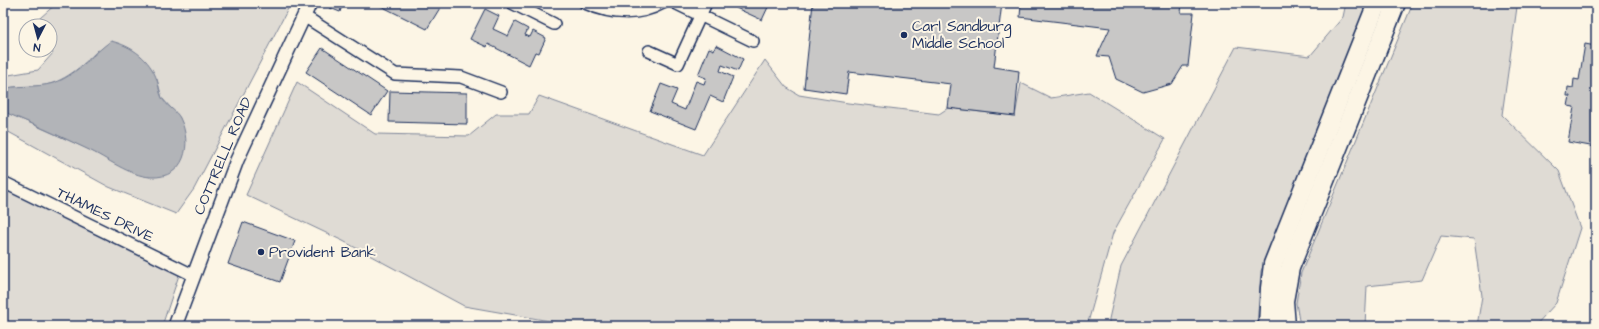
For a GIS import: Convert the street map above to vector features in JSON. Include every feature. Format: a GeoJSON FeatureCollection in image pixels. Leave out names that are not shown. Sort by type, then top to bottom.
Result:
{"type":"FeatureCollection","features":[{"type":"Feature","properties":{"kind":"highway"},"geometry":{"type":"LineString","coordinates":[[1268,326],[1273,264],[1377,3]]}},
{"type":"Feature","properties":{"kind":"highway"},"geometry":{"type":"LineString","coordinates":[[1286,326],[1284,301],[1290,268],[1396,3]]}},
{"type":"Feature","properties":{"kind":"street","name":"COTTRELL ROAD"},"geometry":{"type":"LineString","coordinates":[[175,326],[237,160],[310,3]]}},
{"type":"Feature","properties":{"kind":"street"},"geometry":{"type":"LineString","coordinates":[[512,3],[554,24]]}},
{"type":"Feature","properties":{"kind":"street"},"geometry":{"type":"LineString","coordinates":[[586,3],[608,12],[630,12],[653,9],[663,3]]}},
{"type":"Feature","properties":{"kind":"street"},"geometry":{"type":"LineString","coordinates":[[675,3],[753,41]]}},
{"type":"Feature","properties":{"kind":"street"},"geometry":{"type":"LineString","coordinates":[[648,51],[678,64],[706,3]]}},
{"type":"Feature","properties":{"kind":"street"},"geometry":{"type":"LineString","coordinates":[[304,16],[394,74],[461,77],[501,92]]}},
{"type":"Feature","properties":{"kind":"street","name":"THAMES DRIVE"},"geometry":{"type":"LineString","coordinates":[[3,182],[193,275]]}},
{"type":"Feature","properties":{"kind":"shaded area"},"geometry":{"type":"Polygon","coordinates":[[[57,3],[291,3],[194,189],[176,214],[109,187],[3,129],[3,109],[10,114],[88,149],[130,171],[150,177],[180,118],[162,98],[157,79],[98,50],[79,68],[65,78],[40,86],[6,88],[3,91],[3,76],[38,70],[49,58],[58,58],[58,18],[40,18],[57,3]]]}},
{"type":"Feature","properties":{"kind":"shaded area"},"geometry":{"type":"Polygon","coordinates":[[[1346,3],[1370,3],[1261,271],[1257,326],[1109,326],[1109,319],[1121,266],[1236,47],[1310,56],[1343,17],[1346,3]]]}},
{"type":"Feature","properties":{"kind":"shaded area"},"geometry":{"type":"Polygon","coordinates":[[[1413,3],[1530,3],[1517,7],[1502,115],[1559,171],[1580,228],[1556,303],[1535,326],[1477,326],[1482,296],[1474,239],[1441,236],[1422,280],[1367,286],[1365,326],[1300,326],[1296,303],[1301,273],[1413,3]]]}},
{"type":"Feature","properties":{"kind":"shaded area"},"geometry":{"type":"Polygon","coordinates":[[[111,41],[126,46],[139,54],[145,60],[154,72],[162,98],[180,118],[184,128],[186,149],[183,158],[179,166],[172,172],[163,176],[143,176],[126,170],[95,153],[9,114],[3,109],[3,91],[6,88],[40,86],[59,81],[80,68],[111,41]]]}},
{"type":"Feature","properties":{"kind":"shaded area"},"geometry":{"type":"Polygon","coordinates":[[[765,60],[786,87],[799,95],[848,103],[939,114],[948,108],[1015,116],[1021,83],[1051,98],[1089,92],[1165,139],[1113,233],[1087,326],[578,326],[464,306],[343,241],[246,195],[297,82],[375,134],[469,136],[496,114],[529,114],[539,96],[703,155],[765,60]]]}},
{"type":"Feature","properties":{"kind":"shaded area"},"geometry":{"type":"Polygon","coordinates":[[[9,180],[183,263],[162,326],[3,326],[3,190],[9,180]]]}},
{"type":"Feature","properties":{"kind":"building"},"geometry":{"type":"Polygon","coordinates":[[[333,3],[343,3],[340,12],[330,8],[333,3]]]}},
{"type":"Feature","properties":{"kind":"building"},"geometry":{"type":"Polygon","coordinates":[[[375,3],[443,3],[427,29],[375,3]]]}},
{"type":"Feature","properties":{"kind":"building"},"geometry":{"type":"Polygon","coordinates":[[[737,3],[766,3],[769,5],[762,20],[736,8],[738,5],[737,3]]]}},
{"type":"Feature","properties":{"kind":"building","name":"Carl Sandburg Middle School"},"geometry":{"type":"Polygon","coordinates":[[[813,3],[1002,3],[994,67],[1019,71],[1015,116],[948,108],[951,84],[849,72],[846,94],[804,88],[813,3]]]}},
{"type":"Feature","properties":{"kind":"building","name":"Carl Sandburg Middle School"},"geometry":{"type":"Polygon","coordinates":[[[1007,3],[1122,3],[1145,7],[1145,3],[1182,3],[1181,13],[1194,13],[1188,66],[1183,66],[1172,84],[1143,92],[1116,79],[1109,57],[1097,56],[1110,28],[1020,17],[1021,4],[1007,3]]]}},
{"type":"Feature","properties":{"kind":"building"},"geometry":{"type":"Polygon","coordinates":[[[485,9],[499,16],[493,29],[508,36],[515,22],[528,29],[525,35],[530,37],[533,31],[546,38],[539,53],[535,52],[529,65],[488,44],[487,47],[470,39],[485,9]]]}},
{"type":"Feature","properties":{"kind":"building"},"geometry":{"type":"Polygon","coordinates":[[[1585,44],[1596,46],[1596,147],[1568,142],[1574,107],[1568,106],[1570,96],[1567,96],[1568,87],[1573,88],[1574,79],[1579,80],[1585,44]]]}},
{"type":"Feature","properties":{"kind":"building"},"geometry":{"type":"Polygon","coordinates":[[[716,45],[743,59],[738,71],[722,65],[720,71],[733,77],[723,102],[710,96],[696,129],[650,111],[661,84],[677,90],[671,104],[685,110],[696,81],[704,84],[706,78],[698,75],[709,48],[714,50],[716,45]]]}},
{"type":"Feature","properties":{"kind":"building"},"geometry":{"type":"Polygon","coordinates":[[[322,48],[387,91],[371,115],[306,72],[322,48]]]}},
{"type":"Feature","properties":{"kind":"building"},"geometry":{"type":"Polygon","coordinates":[[[390,91],[467,93],[467,124],[389,122],[390,91]]]}},
{"type":"Feature","properties":{"kind":"building","name":"Provident Bank"},"geometry":{"type":"Polygon","coordinates":[[[243,222],[295,241],[280,282],[228,264],[243,222]]]}},
{"type":"Feature","properties":{"kind":"place","name":"Carl Sandburg Middle School"},"geometry":{"type":"Point","coordinates":[904,35]}},
{"type":"Feature","properties":{"kind":"place","name":"Provident Bank"},"geometry":{"type":"Point","coordinates":[261,252]}}]}
